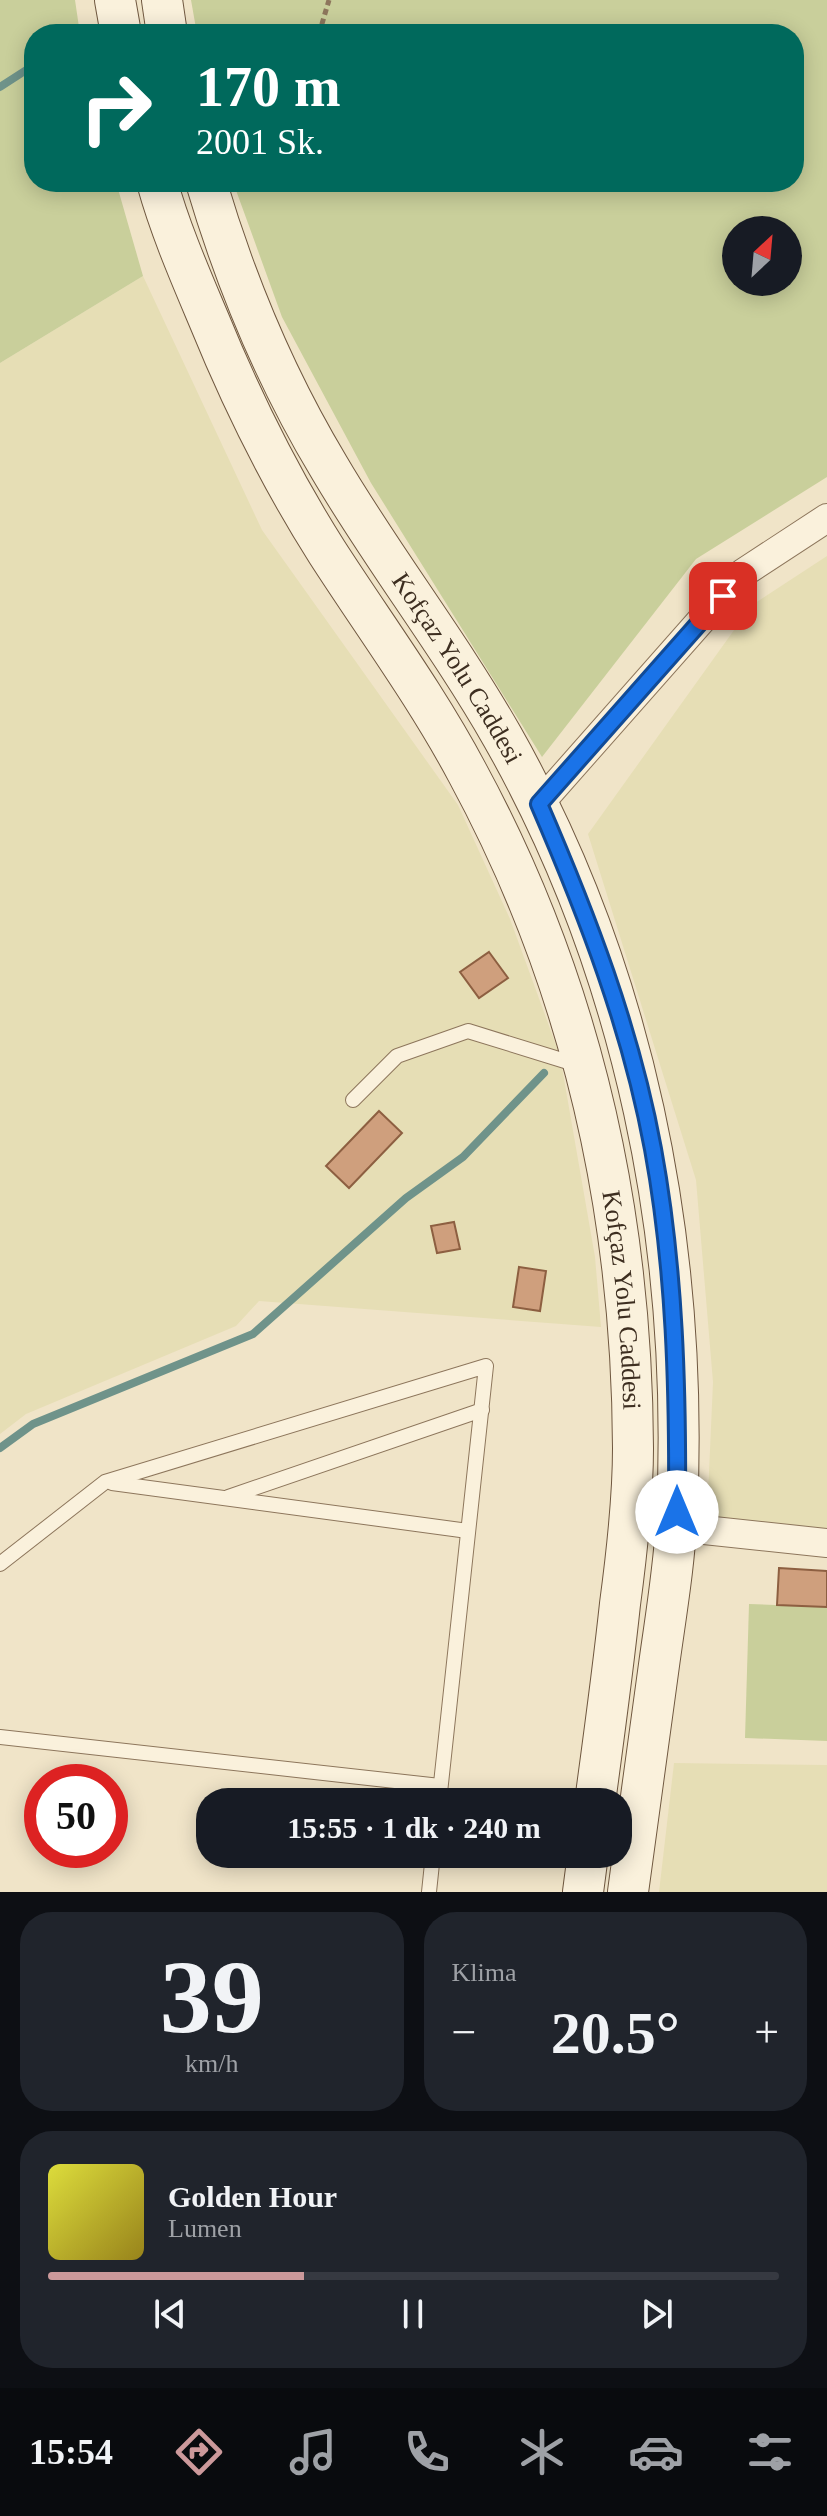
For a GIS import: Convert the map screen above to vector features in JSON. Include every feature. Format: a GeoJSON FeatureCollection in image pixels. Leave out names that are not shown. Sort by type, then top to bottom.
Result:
{"type":"FeatureCollection","features":[{"type":"Feature","properties":{"kind":"main road"},"geometry":{"type":"LineString","coordinates":[[115,0],[119,24]]}},
{"type":"Feature","properties":{"kind":"main road"},"geometry":{"type":"LineString","coordinates":[[162,0],[166,24]]}},
{"type":"Feature","properties":{"kind":"main road","name":"Kofçaz Yolu Caddesi"},"geometry":{"type":"LineString","coordinates":[[161,192],[233,380],[277,468],[466,769],[515,865],[547,946],[586,1067],[605,1143],[627,1296],[633,1450],[628,1540],[597,1788]]}},
{"type":"Feature","properties":{"kind":"main road","name":"Kofçaz Yolu Caddesi"},"geometry":{"type":"LineString","coordinates":[[209,192],[248,304],[327,464],[452,655],[539,804],[573,882],[620,1013],[652,1146],[665,1226],[672,1297],[677,1421],[676,1527],[628,1892]]}},
{"type":"Feature","properties":{"kind":"main road"},"geometry":{"type":"LineString","coordinates":[[583,1892],[586,1868]]}},
{"type":"Feature","properties":{"kind":"street"},"geometry":{"type":"LineString","coordinates":[[539,804],[743,573],[827,518]]}},
{"type":"Feature","properties":{"kind":"street"},"geometry":{"type":"LineString","coordinates":[[676,1527],[827,1543]]}},
{"type":"Feature","properties":{"kind":"lane"},"geometry":{"type":"LineString","coordinates":[[353,1100],[397,1056],[468,1031],[586,1067]]}},
{"type":"Feature","properties":{"kind":"lane"},"geometry":{"type":"LineString","coordinates":[[0,1564],[105,1482],[486,1366],[440,1786],[0,1737]]}},
{"type":"Feature","properties":{"kind":"lane"},"geometry":{"type":"LineString","coordinates":[[224,1498],[482,1410]]}},
{"type":"Feature","properties":{"kind":"lane"},"geometry":{"type":"LineString","coordinates":[[105,1482],[468,1531]]}},
{"type":"Feature","properties":{"kind":"lane"},"geometry":{"type":"LineString","coordinates":[[429,1892],[432,1868]]}},
{"type":"Feature","properties":{"kind":"path"},"geometry":{"type":"LineString","coordinates":[[322,24],[329,0]]}},
{"type":"Feature","properties":{"kind":"shaded area"},"geometry":{"type":"Polygon","coordinates":[[[143,276],[262,530],[458,805],[510,919],[560,1056],[595,1257],[601,1327],[259,1301],[236,1326],[26,1414],[0,1434],[0,363],[143,276]]]}},
{"type":"Feature","properties":{"kind":"shaded area"},"geometry":{"type":"Polygon","coordinates":[[[827,556],[827,1530],[707,1518],[713,1382],[696,1180],[588,834],[752,605],[827,556]]]}},
{"type":"Feature","properties":{"kind":"shaded area"},"geometry":{"type":"Polygon","coordinates":[[[674,1763],[827,1765],[827,1892],[659,1892],[674,1763]]]}},
{"type":"Feature","properties":{"kind":"green space"},"geometry":{"type":"Polygon","coordinates":[[[0,0],[75,0],[79,24],[24,24],[24,192],[119,192],[143,276],[0,363],[0,0]]]}},
{"type":"Feature","properties":{"kind":"green space"},"geometry":{"type":"Polygon","coordinates":[[[191,0],[827,0],[827,477],[696,559],[542,757],[371,483],[282,317],[237,192],[804,192],[804,24],[195,24],[191,0]]]}},
{"type":"Feature","properties":{"kind":"green space"},"geometry":{"type":"Polygon","coordinates":[[[749,1604],[827,1607],[827,1741],[745,1738],[749,1604]]]}},
{"type":"Feature","properties":{"kind":"building"},"geometry":{"type":"Polygon","coordinates":[[[489,952],[508,978],[479,998],[460,972],[489,952]]]}},
{"type":"Feature","properties":{"kind":"building"},"geometry":{"type":"Polygon","coordinates":[[[379,1111],[402,1133],[349,1188],[326,1166],[379,1111]]]}},
{"type":"Feature","properties":{"kind":"building"},"geometry":{"type":"Polygon","coordinates":[[[454,1222],[460,1249],[437,1253],[431,1226],[454,1222]]]}},
{"type":"Feature","properties":{"kind":"building"},"geometry":{"type":"Polygon","coordinates":[[[519,1267],[546,1271],[540,1311],[513,1307],[519,1267]]]}},
{"type":"Feature","properties":{"kind":"building"},"geometry":{"type":"Polygon","coordinates":[[[779,1568],[827,1571],[827,1607],[777,1605],[779,1568]]]}},
{"type":"Feature","properties":{"kind":"waterway"},"geometry":{"type":"LineString","coordinates":[[0,87],[24,71]]}},
{"type":"Feature","properties":{"kind":"waterway"},"geometry":{"type":"LineString","coordinates":[[0,1448],[33,1424],[253,1334],[406,1198],[463,1157],[544,1073]]}},
{"type":"Feature","properties":{"kind":"route"},"geometry":{"type":"LineString","coordinates":[[677,1512],[677,1388],[672,1297],[652,1146],[620,1013],[593,934],[539,804],[723,596]]}}]}
